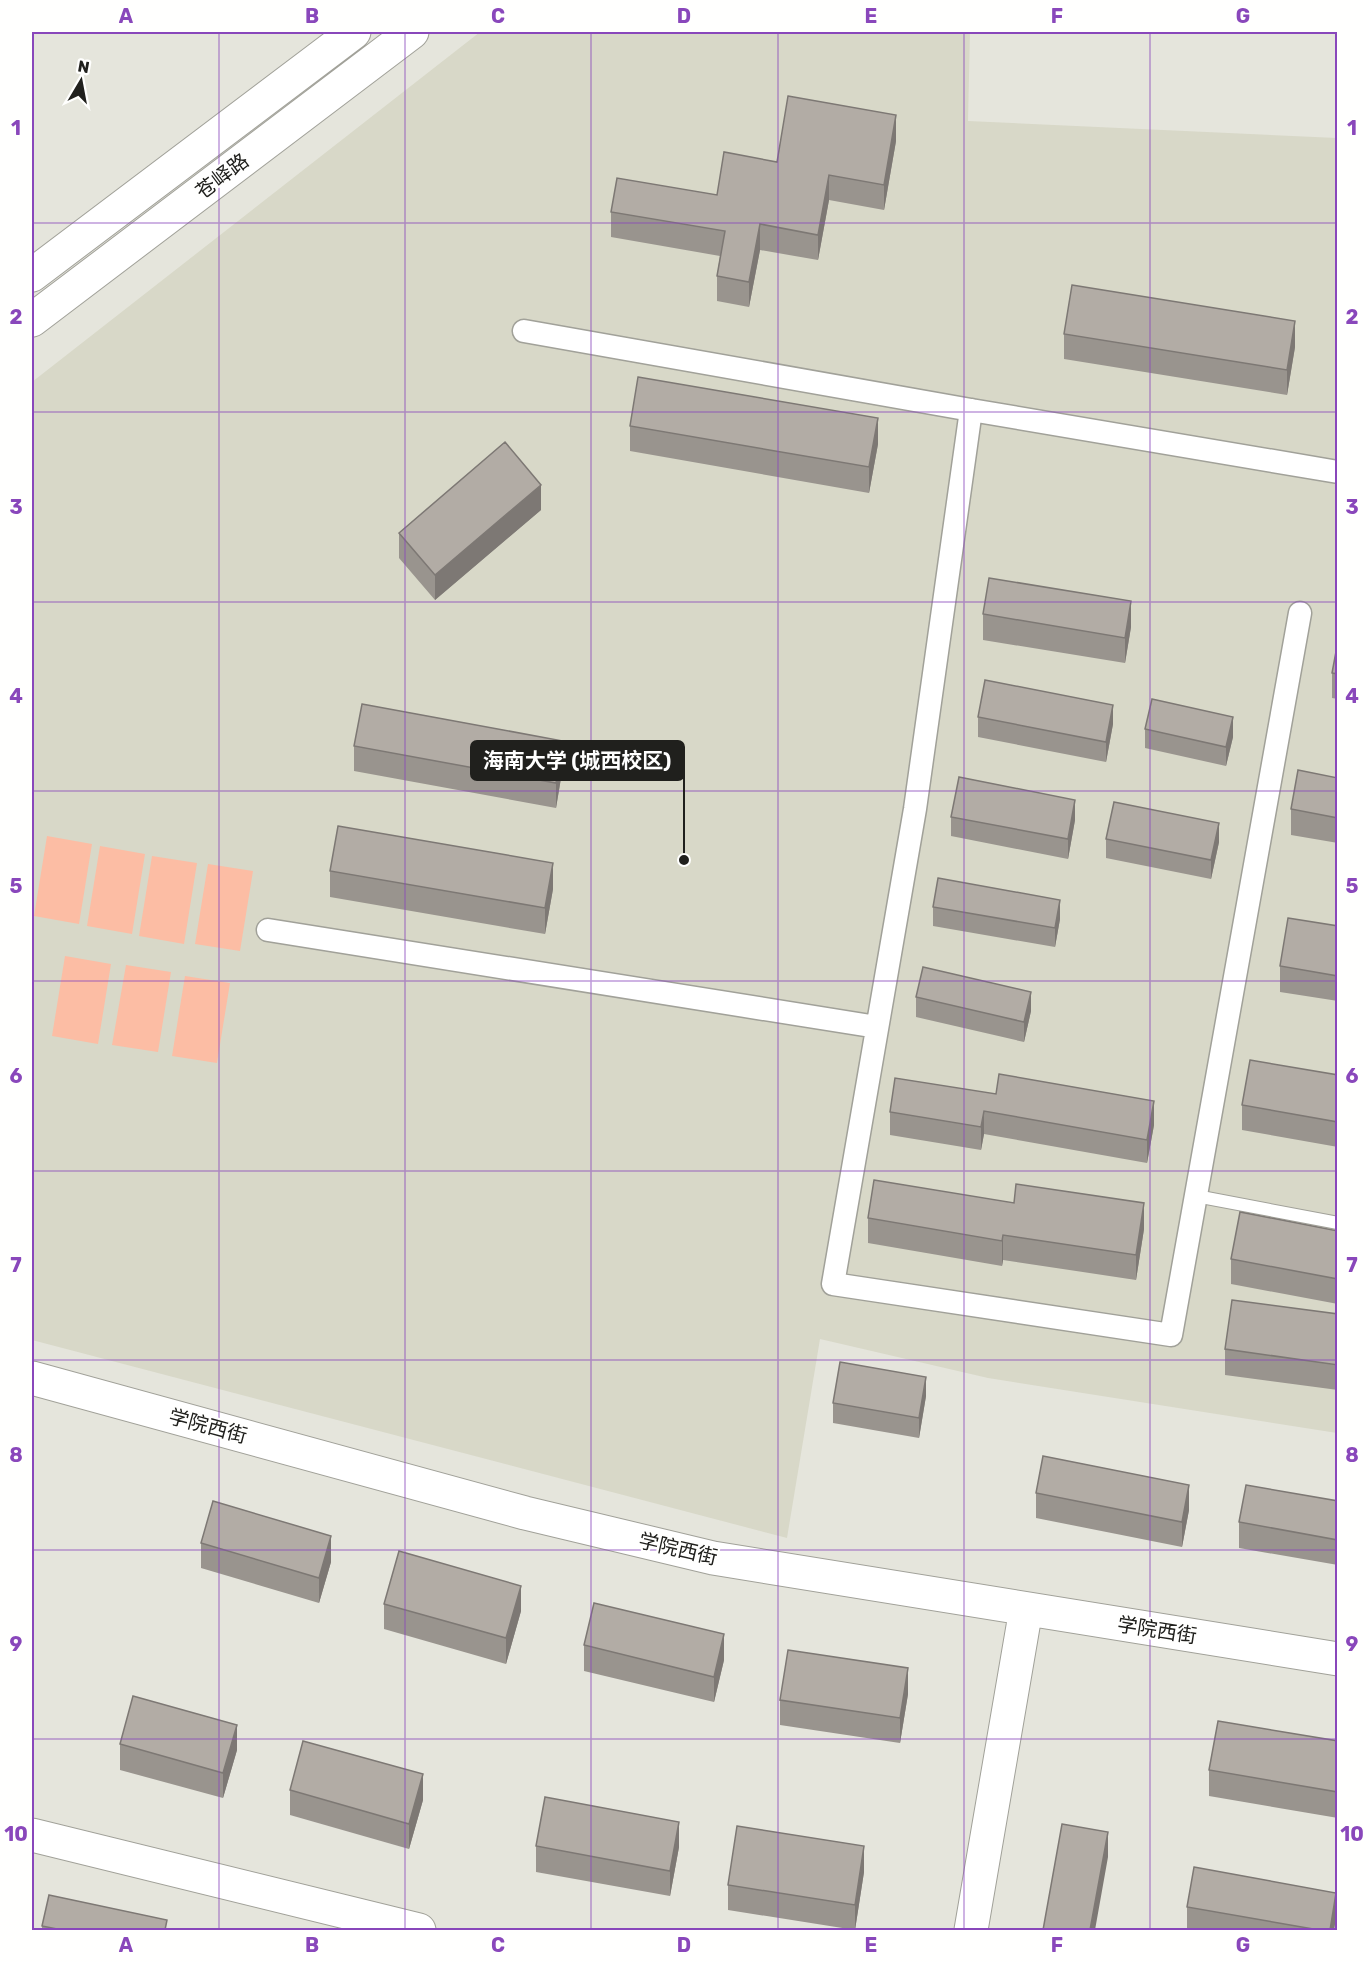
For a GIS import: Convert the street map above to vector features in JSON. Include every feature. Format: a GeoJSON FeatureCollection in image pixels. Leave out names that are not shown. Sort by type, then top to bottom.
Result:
{"type":"FeatureCollection","features":[{"type":"Feature","properties":{"kind":"main road","name":"苍峄路"},"geometry":{"type":"LineString","coordinates":[[32,275],[354,32]]}},
{"type":"Feature","properties":{"kind":"main road","name":"苍峄路"},"geometry":{"type":"LineString","coordinates":[[32,320],[412,32]]}},
{"type":"Feature","properties":{"kind":"main road","name":"学院西街"},"geometry":{"type":"LineString","coordinates":[[32,1378],[525,1513],[714,1558],[1338,1680]]}},
{"type":"Feature","properties":{"kind":"main road","name":"学院西街"},"geometry":{"type":"LineString","coordinates":[[32,1399],[520,1533],[709,1578],[1338,1659]]}},
{"type":"Feature","properties":{"kind":"main road"},"geometry":{"type":"LineString","coordinates":[[971,1930],[1024,1619]]}},
{"type":"Feature","properties":{"kind":"main road"},"geometry":{"type":"LineString","coordinates":[[32,1835],[419,1930]]}},
{"type":"Feature","properties":{"kind":"street"},"geometry":{"type":"LineString","coordinates":[[524,331],[1338,472]]}},
{"type":"Feature","properties":{"kind":"street"},"geometry":{"type":"LineString","coordinates":[[972,410],[915,809],[833,1284],[1171,1335],[1300,613]]}},
{"type":"Feature","properties":{"kind":"street"},"geometry":{"type":"LineString","coordinates":[[268,930],[878,1027]]}},
{"type":"Feature","properties":{"kind":"lane"},"geometry":{"type":"LineString","coordinates":[[1196,1196],[1338,1223]]}},
{"type":"Feature","properties":{"kind":"shaded area"},"geometry":{"type":"Polygon","coordinates":[[[480,32],[970,32],[968,121],[1337,138],[1337,1433],[988,1378],[820,1339],[787,1538],[32,1340],[32,382],[480,32]]]}},
{"type":"Feature","properties":{"kind":"shaded area"},"geometry":{"type":"Polygon","coordinates":[[[47,836],[92,844],[79,924],[34,916],[47,836]]]}},
{"type":"Feature","properties":{"kind":"shaded area"},"geometry":{"type":"Polygon","coordinates":[[[100,846],[145,854],[132,934],[87,926],[100,846]]]}},
{"type":"Feature","properties":{"kind":"shaded area"},"geometry":{"type":"Polygon","coordinates":[[[152,856],[197,863],[184,944],[139,936],[152,856]]]}},
{"type":"Feature","properties":{"kind":"shaded area"},"geometry":{"type":"Polygon","coordinates":[[[208,864],[253,871],[240,951],[195,944],[208,864]]]}},
{"type":"Feature","properties":{"kind":"shaded area"},"geometry":{"type":"Polygon","coordinates":[[[65,956],[111,964],[98,1044],[52,1036],[65,956]]]}},
{"type":"Feature","properties":{"kind":"shaded area"},"geometry":{"type":"Polygon","coordinates":[[[126,965],[171,972],[158,1052],[112,1045],[126,965]]]}},
{"type":"Feature","properties":{"kind":"shaded area"},"geometry":{"type":"Polygon","coordinates":[[[185,976],[230,983],[217,1063],[172,1056],[185,976]]]}},
{"type":"Feature","properties":{"kind":"building"},"geometry":{"type":"Polygon","coordinates":[[[788,96],[896,115],[884,185],[829,175],[818,235],[760,224],[749,282],[717,276],[725,231],[611,212],[617,178],[717,195],[724,152],[777,162],[788,96]]]}},
{"type":"Feature","properties":{"kind":"building"},"geometry":{"type":"Polygon","coordinates":[[[1072,285],[1295,321],[1287,370],[1064,334],[1072,285]]]}},
{"type":"Feature","properties":{"kind":"building"},"geometry":{"type":"Polygon","coordinates":[[[638,377],[878,418],[869,467],[630,426],[638,377]]]}},
{"type":"Feature","properties":{"kind":"building"},"geometry":{"type":"Polygon","coordinates":[[[505,442],[541,485],[435,575],[399,533],[505,442]]]}},
{"type":"Feature","properties":{"kind":"building"},"geometry":{"type":"Polygon","coordinates":[[[989,578],[1131,601],[1125,638],[983,614],[989,578]]]}},
{"type":"Feature","properties":{"kind":"building"},"geometry":{"type":"Polygon","coordinates":[[[1338,641],[1338,674],[1332,673],[1338,641]]]}},
{"type":"Feature","properties":{"kind":"building"},"geometry":{"type":"Polygon","coordinates":[[[985,680],[1113,705],[1106,742],[978,717],[985,680]]]}},
{"type":"Feature","properties":{"kind":"building"},"geometry":{"type":"Polygon","coordinates":[[[1152,699],[1233,717],[1226,747],[1145,729],[1152,699]]]}},
{"type":"Feature","properties":{"kind":"building"},"geometry":{"type":"Polygon","coordinates":[[[362,704],[563,741],[556,783],[354,746],[362,704]]]}},
{"type":"Feature","properties":{"kind":"building"},"geometry":{"type":"Polygon","coordinates":[[[1298,770],[1338,778],[1338,818],[1291,809],[1298,770]]]}},
{"type":"Feature","properties":{"kind":"building"},"geometry":{"type":"Polygon","coordinates":[[[959,777],[1075,800],[1068,839],[951,817],[959,777]]]}},
{"type":"Feature","properties":{"kind":"building"},"geometry":{"type":"Polygon","coordinates":[[[1114,802],[1219,823],[1211,860],[1106,839],[1114,802]]]}},
{"type":"Feature","properties":{"kind":"building"},"geometry":{"type":"Polygon","coordinates":[[[338,826],[553,863],[545,908],[330,871],[338,826]]]}},
{"type":"Feature","properties":{"kind":"building"},"geometry":{"type":"Polygon","coordinates":[[[938,878],[1060,900],[1055,928],[933,907],[938,878]]]}},
{"type":"Feature","properties":{"kind":"building"},"geometry":{"type":"Polygon","coordinates":[[[1288,918],[1338,926],[1338,976],[1280,966],[1288,918]]]}},
{"type":"Feature","properties":{"kind":"building"},"geometry":{"type":"Polygon","coordinates":[[[923,967],[1031,992],[1024,1022],[916,997],[923,967]]]}},
{"type":"Feature","properties":{"kind":"building"},"geometry":{"type":"Polygon","coordinates":[[[1250,1060],[1338,1075],[1338,1122],[1242,1105],[1250,1060]]]}},
{"type":"Feature","properties":{"kind":"building"},"geometry":{"type":"Polygon","coordinates":[[[999,1074],[1154,1101],[1147,1140],[984,1111],[981,1127],[890,1112],[895,1078],[996,1094],[999,1074]]]}},
{"type":"Feature","properties":{"kind":"building"},"geometry":{"type":"Polygon","coordinates":[[[874,1180],[1014,1203],[1016,1184],[1144,1203],[1136,1255],[1003,1235],[1002,1241],[868,1218],[874,1180]]]}},
{"type":"Feature","properties":{"kind":"building"},"geometry":{"type":"Polygon","coordinates":[[[1240,1212],[1338,1231],[1338,1279],[1231,1259],[1240,1212]]]}},
{"type":"Feature","properties":{"kind":"building"},"geometry":{"type":"Polygon","coordinates":[[[1232,1300],[1338,1314],[1338,1365],[1225,1349],[1232,1300]]]}},
{"type":"Feature","properties":{"kind":"building"},"geometry":{"type":"Polygon","coordinates":[[[840,1362],[926,1377],[919,1418],[833,1403],[840,1362]]]}},
{"type":"Feature","properties":{"kind":"building"},"geometry":{"type":"Polygon","coordinates":[[[1043,1456],[1189,1485],[1182,1522],[1036,1493],[1043,1456]]]}},
{"type":"Feature","properties":{"kind":"building"},"geometry":{"type":"Polygon","coordinates":[[[1246,1485],[1338,1501],[1338,1540],[1239,1522],[1246,1485]]]}},
{"type":"Feature","properties":{"kind":"building"},"geometry":{"type":"Polygon","coordinates":[[[213,1501],[331,1536],[319,1578],[201,1543],[213,1501]]]}},
{"type":"Feature","properties":{"kind":"building"},"geometry":{"type":"Polygon","coordinates":[[[399,1551],[521,1586],[506,1638],[384,1604],[399,1551]]]}},
{"type":"Feature","properties":{"kind":"building"},"geometry":{"type":"Polygon","coordinates":[[[594,1603],[724,1634],[714,1677],[584,1645],[594,1603]]]}},
{"type":"Feature","properties":{"kind":"building"},"geometry":{"type":"Polygon","coordinates":[[[788,1650],[908,1668],[900,1718],[780,1700],[788,1650]]]}},
{"type":"Feature","properties":{"kind":"building"},"geometry":{"type":"Polygon","coordinates":[[[133,1696],[237,1725],[223,1773],[120,1744],[133,1696]]]}},
{"type":"Feature","properties":{"kind":"building"},"geometry":{"type":"Polygon","coordinates":[[[1218,1721],[1338,1741],[1338,1792],[1209,1770],[1218,1721]]]}},
{"type":"Feature","properties":{"kind":"building"},"geometry":{"type":"Polygon","coordinates":[[[303,1741],[423,1774],[409,1824],[290,1790],[303,1741]]]}},
{"type":"Feature","properties":{"kind":"building"},"geometry":{"type":"Polygon","coordinates":[[[545,1797],[679,1822],[670,1871],[536,1846],[545,1797]]]}},
{"type":"Feature","properties":{"kind":"building"},"geometry":{"type":"Polygon","coordinates":[[[1062,1824],[1108,1832],[1090,1930],[1043,1930],[1062,1824]]]}},
{"type":"Feature","properties":{"kind":"building"},"geometry":{"type":"Polygon","coordinates":[[[737,1826],[864,1846],[855,1905],[728,1885],[737,1826]]]}},
{"type":"Feature","properties":{"kind":"building"},"geometry":{"type":"Polygon","coordinates":[[[1194,1867],[1336,1893],[1330,1930],[1187,1907],[1194,1867]]]}},
{"type":"Feature","properties":{"kind":"building"},"geometry":{"type":"Polygon","coordinates":[[[49,1895],[167,1920],[165,1930],[62,1930],[42,1926],[49,1895]]]}},
{"type":"Feature","properties":{"kind":"place","name":"海南大学 (城西校区)"},"geometry":{"type":"Point","coordinates":[684,860]}}]}
